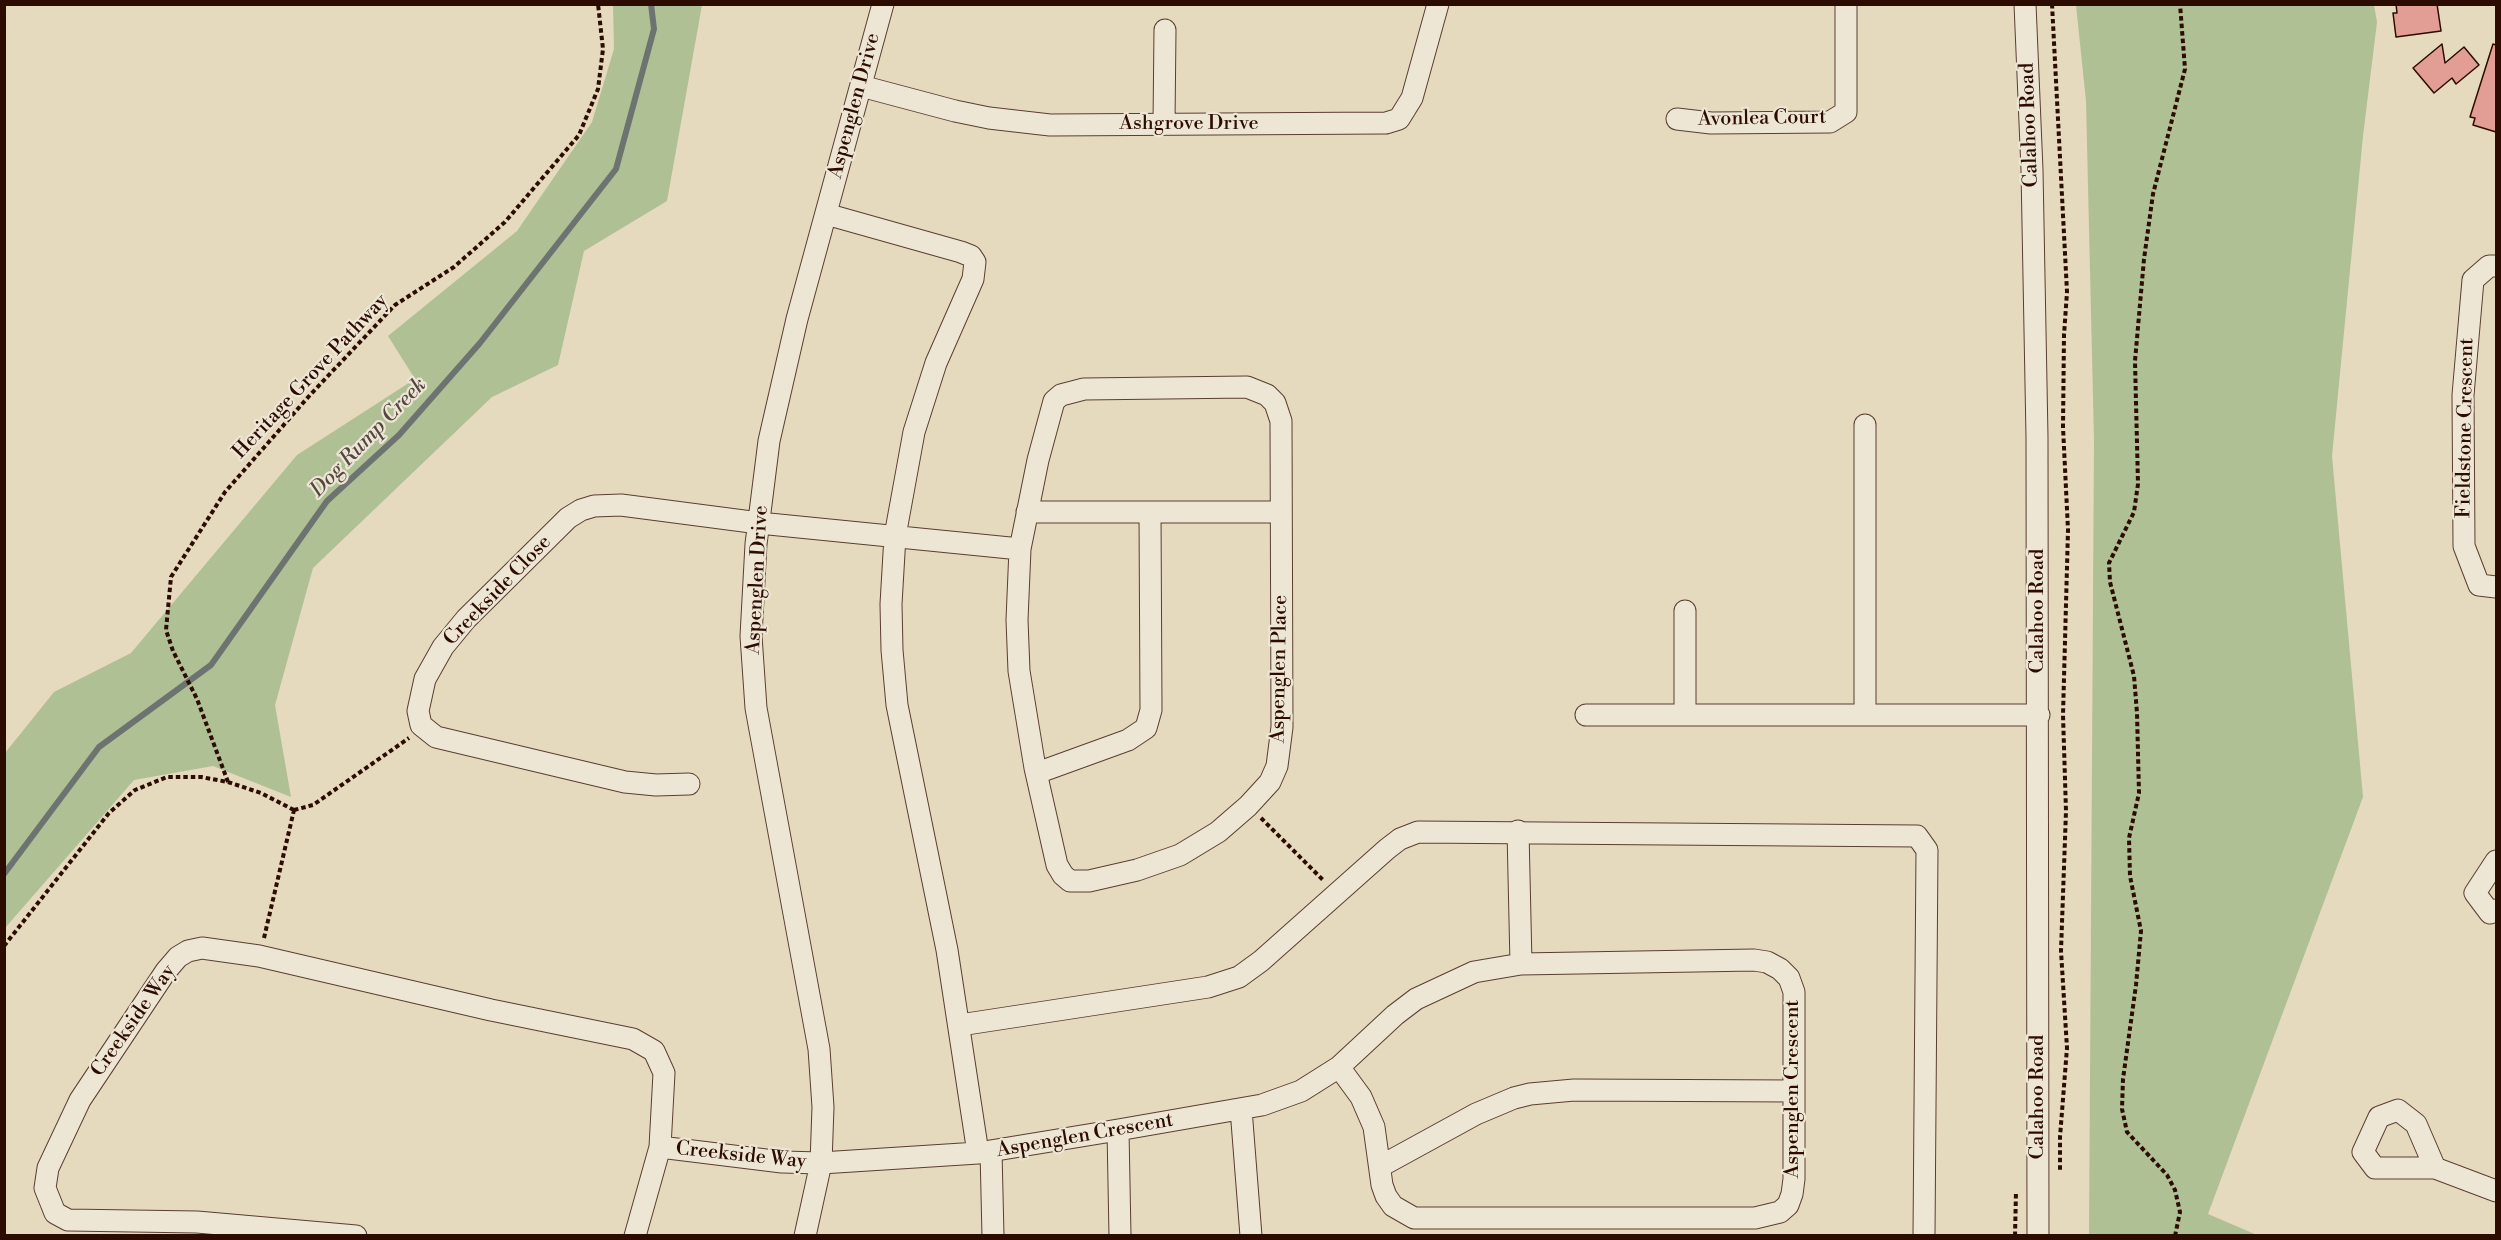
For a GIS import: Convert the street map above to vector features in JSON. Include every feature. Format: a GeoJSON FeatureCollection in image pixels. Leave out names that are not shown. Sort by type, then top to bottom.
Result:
{"type":"FeatureCollection","features":[{"type":"Feature","properties":{"kind":"street","name":"Aspenglen Drive"},"geometry":{"type":"LineString","coordinates":[[805,1236],[821,1163],[823,1107],[819,1049],[756,708],[751,636],[759,523],[769,441],[797,319],[883,4]]}},
{"type":"Feature","properties":{"kind":"street","name":"Ashgrove Drive"},"geometry":{"type":"LineString","coordinates":[[861,86],[955,111],[1050,125],[1371,123],[1399,119],[1412,98],[1438,4]]}},
{"type":"Feature","properties":{"kind":"street","name":"Avonlea Court"},"geometry":{"type":"LineString","coordinates":[[1677,119],[1711,123],[1830,122],[1846,112],[1846,4]]}},
{"type":"Feature","properties":{"kind":"street","name":"Calahoo Road"},"geometry":{"type":"LineString","coordinates":[[2025,4],[2032,181],[2039,715],[2037,1229]]}},
{"type":"Feature","properties":{"kind":"street"},"geometry":{"type":"LineString","coordinates":[[1164,123],[1165,30]]}},
{"type":"Feature","properties":{"kind":"street"},"geometry":{"type":"LineString","coordinates":[[826,214],[961,252],[971,256],[975,262],[973,279],[936,363],[914,432],[895,536],[891,615],[897,705],[985,1152],[993,1236]]}},
{"type":"Feature","properties":{"kind":"street","name":"Fieldstone Crescent"},"geometry":{"type":"LineString","coordinates":[[2496,266],[2489,266],[2473,280],[2463,395],[2463,430],[2464,546],[2480,585],[2496,587]]}},
{"type":"Feature","properties":{"kind":"street","name":"Aspenglen Place"},"geometry":{"type":"LineString","coordinates":[[1247,387],[1267,394],[1280,412],[1281,512],[1282,727],[1277,766],[1270,782],[1218,832],[1180,855],[1137,870],[1079,882],[1070,880],[1058,865],[1036,773],[1019,671],[1017,620],[1020,549],[1047,420],[1054,400],[1061,394],[1084,388],[1247,387]]}},
{"type":"Feature","properties":{"kind":"street"},"geometry":{"type":"LineString","coordinates":[[1866,425],[1866,715]]}},
{"type":"Feature","properties":{"kind":"street","name":"Creekside Close"},"geometry":{"type":"LineString","coordinates":[[421,725],[418,711],[425,679],[443,647],[466,619],[568,519],[581,510],[607,504],[759,523]]}},
{"type":"Feature","properties":{"kind":"street"},"geometry":{"type":"LineString","coordinates":[[1027,512],[1281,512]]}},
{"type":"Feature","properties":{"kind":"street"},"geometry":{"type":"LineString","coordinates":[[1036,773],[1128,740],[1146,728],[1150,710],[1150,512]]}},
{"type":"Feature","properties":{"kind":"street"},"geometry":{"type":"LineString","coordinates":[[759,523],[1020,549]]}},
{"type":"Feature","properties":{"kind":"street"},"geometry":{"type":"LineString","coordinates":[[1685,611],[1685,715]]}},
{"type":"Feature","properties":{"kind":"street"},"geometry":{"type":"LineString","coordinates":[[1586,715],[2039,715]]}},
{"type":"Feature","properties":{"kind":"street"},"geometry":{"type":"LineString","coordinates":[[421,725],[436,737],[625,782],[656,785],[689,784]]}},
{"type":"Feature","properties":{"kind":"street"},"geometry":{"type":"LineString","coordinates":[[960,1025],[1225,983],[1239,977],[1261,961],[1387,849],[1408,835],[1418,832],[1518,831],[1917,836],[1927,850],[1924,1236]]}},
{"type":"Feature","properties":{"kind":"street"},"geometry":{"type":"LineString","coordinates":[[1518,831],[1521,964]]}},
{"type":"Feature","properties":{"kind":"street"},"geometry":{"type":"LineString","coordinates":[[2496,861],[2475,893],[2490,913],[2496,910]]}},
{"type":"Feature","properties":{"kind":"street","name":"Creekside Way"},"geometry":{"type":"LineString","coordinates":[[356,1236],[197,1222],[68,1220],[55,1213],[48,1201],[45,1188],[48,1168],[80,1100],[166,970],[178,957],[202,948],[259,956],[491,1010],[633,1039],[654,1051],[664,1073],[660,1148],[635,1236]]}},
{"type":"Feature","properties":{"kind":"street","name":"Aspenglen Crescent"},"geometry":{"type":"LineString","coordinates":[[821,1163],[985,1152],[1262,1105],[1301,1091],[1339,1067],[1395,1015],[1424,995],[1474,972],[1521,964],[1754,960],[1767,962],[1780,969],[1789,978],[1794,992],[1794,1179],[1792,1194],[1788,1204],[1780,1212],[1770,1216],[1699,1227],[1414,1218],[1393,1206],[1386,1196],[1382,1185],[1378,1143],[1368,1111],[1361,1097],[1339,1067]]}},
{"type":"Feature","properties":{"kind":"street"},"geometry":{"type":"LineString","coordinates":[[1381,1166],[1476,1114],[1514,1098],[1530,1094],[1574,1090],[1794,1091]]}},
{"type":"Feature","properties":{"kind":"street"},"geometry":{"type":"LineString","coordinates":[[1242,1109],[1251,1236]]}},
{"type":"Feature","properties":{"kind":"street"},"geometry":{"type":"LineString","coordinates":[[1118,1130],[1120,1236]]}},
{"type":"Feature","properties":{"kind":"street","name":"Creekside Way"},"geometry":{"type":"LineString","coordinates":[[660,1148],[782,1162],[821,1163]]}},
{"type":"Feature","properties":{"kind":"street"},"geometry":{"type":"LineString","coordinates":[[2435,1168],[2496,1191]]}},
{"type":"Feature","properties":{"kind":"path","name":"Heritage Grove Pathway"},"geometry":{"type":"LineString","coordinates":[[228,782],[197,699],[173,651],[166,630],[171,578],[225,492],[310,395],[395,305],[454,267],[505,222],[579,135],[598,89],[603,49],[598,4]]}},
{"type":"Feature","properties":{"kind":"path"},"geometry":{"type":"LineString","coordinates":[[2052,4],[2067,292],[2062,427],[2068,530],[2063,715],[2066,811],[2061,951],[2067,1048],[2060,1137],[2060,1181]]}},
{"type":"Feature","properties":{"kind":"path"},"geometry":{"type":"LineString","coordinates":[[2175,1236],[2180,1212],[2175,1190],[2167,1175],[2127,1132],[2122,1109],[2123,1079],[2136,985],[2140,931],[2130,876],[2129,838],[2139,793],[2138,712],[2134,676],[2110,582],[2109,563],[2134,512],[2138,484],[2135,361],[2144,259],[2153,194],[2185,69],[2180,4]]}},
{"type":"Feature","properties":{"kind":"path"},"geometry":{"type":"LineString","coordinates":[[4,946],[109,813],[135,790],[167,777],[201,777],[228,782],[261,793],[294,810],[313,805],[405,741],[421,725]]}},
{"type":"Feature","properties":{"kind":"path"},"geometry":{"type":"LineString","coordinates":[[259,956],[294,810]]}},
{"type":"Feature","properties":{"kind":"path"},"geometry":{"type":"LineString","coordinates":[[1260,818],[1336,894]]}},
{"type":"Feature","properties":{"kind":"green space"},"geometry":{"type":"Polygon","coordinates":[[[613,5],[702,5],[667,201],[584,251],[558,365],[492,397],[313,568],[275,705],[291,797],[213,766],[134,780],[5,928],[5,753],[54,692],[131,653],[297,455],[415,379],[388,336],[517,231],[592,122],[614,49],[613,5]]]}},
{"type":"Feature","properties":{"kind":"green space"},"geometry":{"type":"Polygon","coordinates":[[[2076,5],[2374,5],[2377,22],[2363,136],[2332,456],[2363,797],[2208,1214],[2257,1235],[2089,1235],[2094,440],[2086,101],[2076,5]]]}},
{"type":"Feature","properties":{"kind":"building"},"geometry":{"type":"Polygon","coordinates":[[[2396,4],[2437,4],[2441,31],[2396,37],[2393,13],[2397,13],[2396,4]]]}},
{"type":"Feature","properties":{"kind":"building"},"geometry":{"type":"Polygon","coordinates":[[[2442,44],[2445,63],[2464,47],[2479,65],[2456,84],[2452,78],[2434,93],[2413,68],[2442,44]]]}},
{"type":"Feature","properties":{"kind":"building"},"geometry":{"type":"Polygon","coordinates":[[[2493,44],[2496,45],[2496,132],[2473,125],[2475,118],[2470,117],[2493,44]]]}},
{"type":"Feature","properties":{"kind":"waterway","name":"Dog Rump Creek"},"geometry":{"type":"LineString","coordinates":[[4,874],[99,747],[211,665],[327,501],[399,435],[480,343],[616,169],[654,29],[651,4]]}}]}
